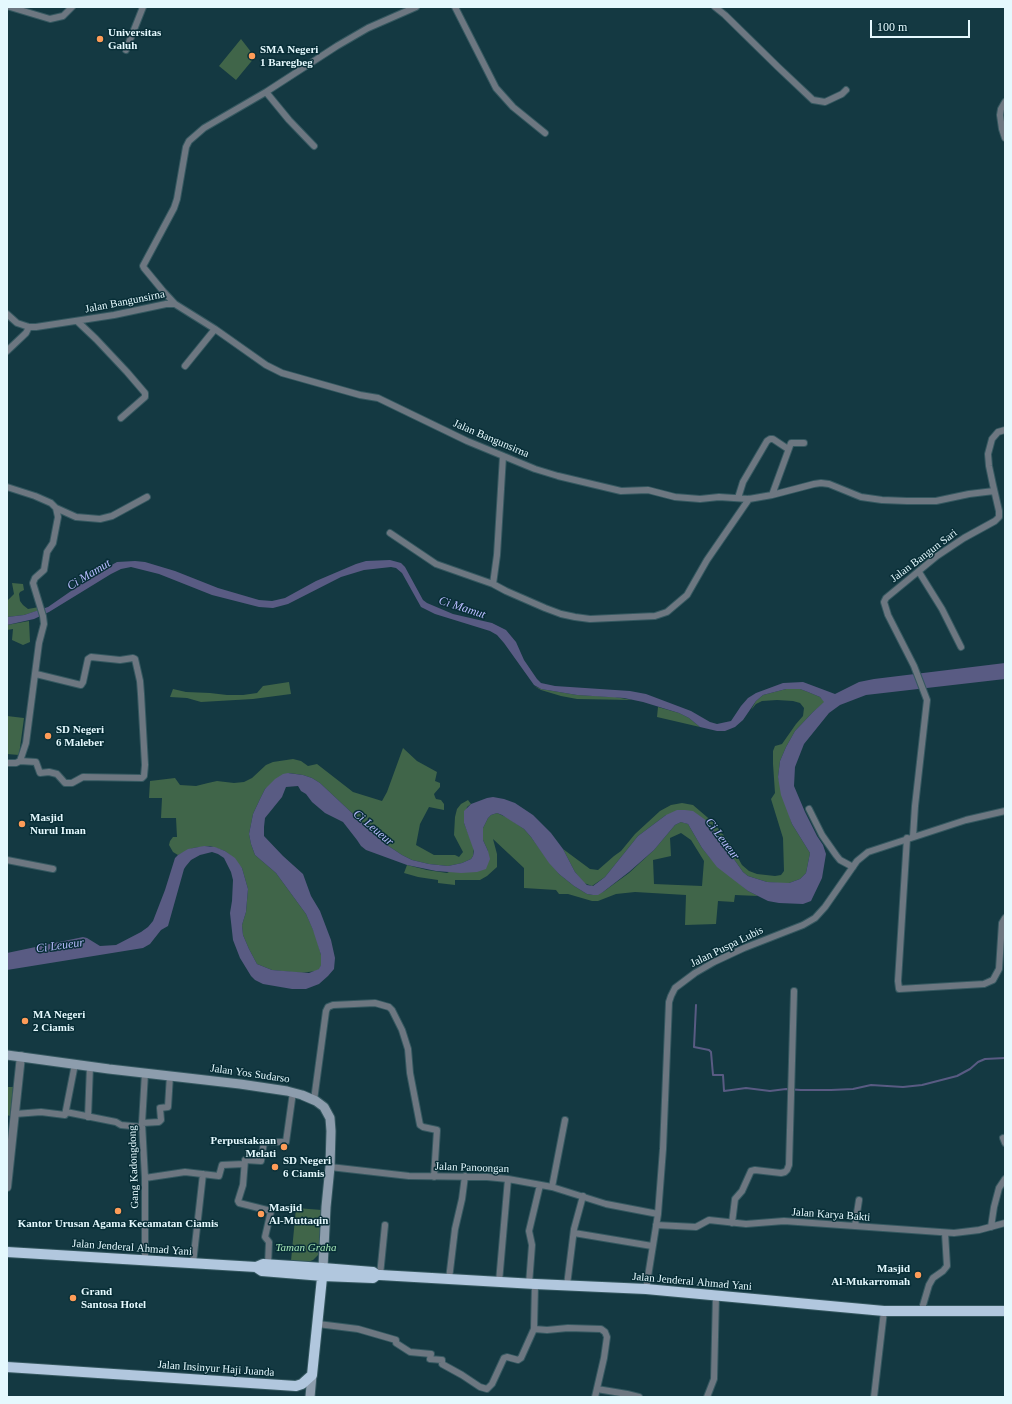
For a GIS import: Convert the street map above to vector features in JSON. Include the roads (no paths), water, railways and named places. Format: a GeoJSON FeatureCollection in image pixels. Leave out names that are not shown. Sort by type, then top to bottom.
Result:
{"type":"FeatureCollection","features":[{"type":"Feature","properties":{"kind":"highway","name":"Jalan Jenderal Ahmad Yani"},"geometry":{"type":"LineString","coordinates":[[7,1252],[256,1267],[263,1264],[323,1272]]}},
{"type":"Feature","properties":{"kind":"highway","name":"Jalan Jenderal Ahmad Yani"},"geometry":{"type":"LineString","coordinates":[[256,1267],[262,1271],[373,1272],[379,1275],[646,1289],[884,1311],[1005,1312]]}},
{"type":"Feature","properties":{"kind":"highway"},"geometry":{"type":"LineString","coordinates":[[296,1386],[302,1384],[312,1375],[323,1272]]}},
{"type":"Feature","properties":{"kind":"highway","name":"Jalan Insinyur Haji Juanda"},"geometry":{"type":"LineString","coordinates":[[7,1367],[296,1386]]}},
{"type":"Feature","properties":{"kind":"main road","name":"Jalan Yos Sudarso"},"geometry":{"type":"LineString","coordinates":[[7,1055],[240,1084],[293,1092],[314,1100],[324,1107],[330,1118],[331,1131],[323,1272]]}},
{"type":"Feature","properties":{"kind":"main road"},"geometry":{"type":"LineString","coordinates":[[310,1397],[312,1375]]}},
{"type":"Feature","properties":{"kind":"main road"},"geometry":{"type":"LineString","coordinates":[[296,1386],[303,1391],[307,1397]]}},
{"type":"Feature","properties":{"kind":"street"},"geometry":{"type":"LineString","coordinates":[[10,7],[50,19],[63,16],[72,7]]}},
{"type":"Feature","properties":{"kind":"street"},"geometry":{"type":"LineString","coordinates":[[126,50],[143,7]]}},
{"type":"Feature","properties":{"kind":"street"},"geometry":{"type":"LineString","coordinates":[[175,304],[143,266],[176,204],[187,144],[202,130],[266,92],[337,46],[368,28],[416,7]]}},
{"type":"Feature","properties":{"kind":"street"},"geometry":{"type":"LineString","coordinates":[[455,7],[496,88],[513,107],[546,133]]}},
{"type":"Feature","properties":{"kind":"street"},"geometry":{"type":"LineString","coordinates":[[715,7],[813,100],[825,102],[842,94],[846,90]]}},
{"type":"Feature","properties":{"kind":"street"},"geometry":{"type":"LineString","coordinates":[[266,92],[289,120],[314,146]]}},
{"type":"Feature","properties":{"kind":"street"},"geometry":{"type":"LineString","coordinates":[[1005,102],[1001,109],[1000,115],[1005,138]]}},
{"type":"Feature","properties":{"kind":"street","name":"Jalan Bangunsirna"},"geometry":{"type":"LineString","coordinates":[[29,327],[77,321],[166,304],[175,304],[215,329],[266,365],[282,373],[381,400],[467,441],[546,473],[621,490],[648,490],[675,497],[700,499],[718,497],[748,499],[772,495],[820,483],[829,484],[861,497],[908,502],[936,501],[969,494],[994,491]]}},
{"type":"Feature","properties":{"kind":"street"},"geometry":{"type":"LineString","coordinates":[[7,314],[17,323],[29,327],[26,333],[7,351]]}},
{"type":"Feature","properties":{"kind":"street"},"geometry":{"type":"LineString","coordinates":[[77,321],[112,355],[145,393],[145,397],[121,418]]}},
{"type":"Feature","properties":{"kind":"street"},"geometry":{"type":"LineString","coordinates":[[185,366],[215,329]]}},
{"type":"Feature","properties":{"kind":"street","name":"Jalan Bangun Sari"},"geometry":{"type":"LineString","coordinates":[[910,838],[926,713],[926,695],[914,666],[888,615],[884,602],[886,598],[937,556],[964,538],[997,520],[999,511],[989,466],[988,454],[990,443],[995,435],[1005,430]]}},
{"type":"Feature","properties":{"kind":"street"},"geometry":{"type":"LineString","coordinates":[[738,498],[743,482],[767,441],[770,439],[788,449]]}},
{"type":"Feature","properties":{"kind":"street"},"geometry":{"type":"LineString","coordinates":[[772,495],[788,449],[792,443],[804,443]]}},
{"type":"Feature","properties":{"kind":"street"},"geometry":{"type":"LineString","coordinates":[[493,584],[497,556],[503,456]]}},
{"type":"Feature","properties":{"kind":"street"},"geometry":{"type":"LineString","coordinates":[[7,487],[45,500],[56,508],[76,517],[100,519],[112,516],[147,497]]}},
{"type":"Feature","properties":{"kind":"street"},"geometry":{"type":"LineString","coordinates":[[390,533],[436,564],[493,584],[544,608],[575,617],[590,619],[655,616],[673,608],[692,589],[706,560],[748,499]]}},
{"type":"Feature","properties":{"kind":"street"},"geometry":{"type":"LineString","coordinates":[[20,761],[27,736],[39,643],[43,627],[43,616],[33,583],[35,578],[42,573],[45,568],[47,552],[52,545],[58,521],[56,508]]}},
{"type":"Feature","properties":{"kind":"street"},"geometry":{"type":"LineString","coordinates":[[919,572],[942,609],[961,647]]}},
{"type":"Feature","properties":{"kind":"street"},"geometry":{"type":"LineString","coordinates":[[7,763],[16,763],[20,761],[35,762],[38,764],[39,773],[52,773],[59,776],[65,783],[72,782],[83,777],[142,778],[144,776],[145,765],[140,680],[135,659],[120,660],[91,657],[88,659],[81,685],[36,674]]}},
{"type":"Feature","properties":{"kind":"street"},"geometry":{"type":"LineString","coordinates":[[809,809],[822,835],[836,855],[840,860],[853,867]]}},
{"type":"Feature","properties":{"kind":"street","name":"Jalan Puspa Lubis"},"geometry":{"type":"LineString","coordinates":[[646,1289],[658,1214],[665,1119],[669,1002],[672,991],[695,973],[714,962],[744,948],[803,925],[815,918],[853,867],[868,852],[966,820],[1005,811]]}},
{"type":"Feature","properties":{"kind":"street"},"geometry":{"type":"LineString","coordinates":[[910,838],[898,981],[900,989],[984,984],[993,980],[999,969],[1002,923],[1005,918]]}},
{"type":"Feature","properties":{"kind":"street"},"geometry":{"type":"LineString","coordinates":[[7,860],[53,869]]}},
{"type":"Feature","properties":{"kind":"street"},"geometry":{"type":"LineString","coordinates":[[732,1223],[735,1199],[742,1191],[751,1171],[755,1170],[781,1173],[785,1172],[789,1164],[794,991]]}},
{"type":"Feature","properties":{"kind":"street"},"geometry":{"type":"LineString","coordinates":[[314,1100],[326,1011],[328,1007],[332,1005],[375,1003],[389,1007],[396,1016],[408,1049],[410,1073],[420,1125],[437,1130],[434,1177]]}},
{"type":"Feature","properties":{"kind":"street"},"geometry":{"type":"LineString","coordinates":[[7,1187],[21,1056]]}},
{"type":"Feature","properties":{"kind":"street"},"geometry":{"type":"LineString","coordinates":[[66,1112],[74,1064]]}},
{"type":"Feature","properties":{"kind":"street"},"geometry":{"type":"LineString","coordinates":[[88,1117],[90,1066]]}},
{"type":"Feature","properties":{"kind":"street","name":"Gang Kadongdong"},"geometry":{"type":"LineString","coordinates":[[145,1073],[142,1125],[145,1178],[145,1260]]}},
{"type":"Feature","properties":{"kind":"street"},"geometry":{"type":"LineString","coordinates":[[15,1114],[41,1112],[64,1115],[66,1112],[116,1122],[121,1125],[142,1125],[159,1122],[161,1120],[160,1108],[168,1107],[170,1075]]}},
{"type":"Feature","properties":{"kind":"street"},"geometry":{"type":"LineString","coordinates":[[268,1265],[269,1242],[265,1237],[271,1211],[238,1202],[243,1185],[244,1160],[261,1161],[264,1142],[286,1142],[293,1092]]}},
{"type":"Feature","properties":{"kind":"street"},"geometry":{"type":"LineString","coordinates":[[552,1187],[565,1120]]}},
{"type":"Feature","properties":{"kind":"street"},"geometry":{"type":"LineString","coordinates":[[145,1178],[175,1173],[219,1176],[222,1165],[244,1164]]}},
{"type":"Feature","properties":{"kind":"street","name":"Jalan Panoongan"},"geometry":{"type":"LineString","coordinates":[[330,1167],[409,1176],[465,1176],[508,1179],[552,1187],[610,1205],[658,1214]]}},
{"type":"Feature","properties":{"kind":"street"},"geometry":{"type":"LineString","coordinates":[[193,1263],[203,1174]]}},
{"type":"Feature","properties":{"kind":"street"},"geometry":{"type":"LineString","coordinates":[[449,1279],[455,1229],[462,1199],[465,1176]]}},
{"type":"Feature","properties":{"kind":"street"},"geometry":{"type":"LineString","coordinates":[[499,1282],[508,1179]]}},
{"type":"Feature","properties":{"kind":"street"},"geometry":{"type":"LineString","coordinates":[[991,1227],[999,1188],[1005,1179]]}},
{"type":"Feature","properties":{"kind":"street"},"geometry":{"type":"LineString","coordinates":[[318,1324],[358,1329],[396,1340],[396,1343],[410,1352],[431,1354],[430,1359],[442,1360],[442,1364],[480,1387],[487,1389],[492,1384],[504,1358],[507,1357],[518,1360],[522,1358],[534,1328],[532,1245],[529,1231],[540,1185]]}},
{"type":"Feature","properties":{"kind":"street"},"geometry":{"type":"LineString","coordinates":[[567,1285],[574,1233],[583,1196]]}},
{"type":"Feature","properties":{"kind":"street"},"geometry":{"type":"LineString","coordinates":[[855,1226],[859,1200]]}},
{"type":"Feature","properties":{"kind":"street","name":"Jalan Karya Bakti"},"geometry":{"type":"LineString","coordinates":[[656,1225],[694,1227],[699,1226],[709,1220],[759,1224],[784,1221],[945,1233],[968,1232],[1005,1223]]}},
{"type":"Feature","properties":{"kind":"street"},"geometry":{"type":"LineString","coordinates":[[379,1275],[385,1225]]}},
{"type":"Feature","properties":{"kind":"street"},"geometry":{"type":"LineString","coordinates":[[574,1233],[652,1246]]}},
{"type":"Feature","properties":{"kind":"street"},"geometry":{"type":"LineString","coordinates":[[921,1312],[929,1285],[933,1278],[943,1271],[947,1264],[945,1233]]}},
{"type":"Feature","properties":{"kind":"street"},"geometry":{"type":"LineString","coordinates":[[707,1397],[714,1379],[716,1295]]}},
{"type":"Feature","properties":{"kind":"street"},"geometry":{"type":"LineString","coordinates":[[874,1397],[884,1311]]}},
{"type":"Feature","properties":{"kind":"street"},"geometry":{"type":"LineString","coordinates":[[534,1328],[548,1330],[568,1328],[601,1329],[605,1331],[607,1337],[604,1358],[595,1397]]}},
{"type":"Feature","properties":{"kind":"street"},"geometry":{"type":"LineString","coordinates":[[597,1389],[639,1397]]}},
{"type":"Feature","properties":{"kind":"water","name":"Ci Leueur"},"geometry":{"type":"Polygon","coordinates":[[[390,560],[401,563],[405,567],[423,600],[427,603],[453,614],[492,623],[506,630],[516,642],[524,660],[541,683],[555,686],[630,691],[646,694],[691,711],[710,722],[717,724],[731,721],[748,698],[756,693],[783,683],[803,682],[835,694],[859,682],[874,679],[1005,663],[1005,679],[866,695],[840,705],[829,713],[804,744],[795,767],[794,786],[826,854],[822,878],[811,901],[803,904],[768,901],[748,891],[717,867],[702,848],[688,824],[681,822],[675,825],[654,850],[629,872],[598,895],[587,894],[559,874],[524,829],[497,813],[488,818],[483,828],[483,840],[490,859],[486,869],[477,872],[461,873],[436,871],[407,865],[366,850],[361,846],[343,822],[325,813],[301,791],[298,786],[286,787],[282,797],[265,818],[264,836],[303,874],[311,896],[320,911],[331,940],[335,958],[334,969],[319,984],[306,989],[292,989],[263,984],[251,976],[240,958],[233,940],[230,913],[233,880],[231,872],[224,858],[212,852],[200,855],[191,860],[186,866],[168,926],[161,930],[150,944],[143,948],[7,970],[7,953],[83,937],[100,946],[116,945],[141,932],[153,921],[175,858],[188,849],[204,846],[215,847],[225,851],[235,858],[242,868],[248,889],[246,912],[242,925],[243,935],[257,964],[272,970],[309,973],[319,969],[321,965],[321,955],[306,914],[276,873],[255,855],[249,834],[253,814],[265,789],[275,779],[288,773],[303,775],[320,783],[384,843],[412,860],[429,864],[448,866],[462,863],[471,859],[474,851],[464,823],[464,811],[471,804],[493,797],[515,803],[533,815],[551,833],[563,849],[575,872],[587,885],[593,886],[605,877],[638,836],[666,815],[677,810],[693,811],[707,821],[743,872],[748,876],[767,882],[789,883],[800,879],[806,873],[810,853],[792,824],[781,795],[778,777],[780,761],[795,731],[824,702],[820,697],[800,689],[786,689],[763,695],[756,701],[743,720],[735,727],[725,731],[717,731],[700,727],[689,718],[679,713],[643,702],[624,698],[577,695],[541,689],[534,685],[497,635],[490,631],[435,614],[421,607],[402,573],[396,568],[391,567],[364,570],[341,577],[288,604],[273,608],[259,607],[212,595],[159,574],[131,567],[121,569],[111,574],[49,612],[34,619],[7,625],[7,617],[24,615],[48,607],[97,573],[117,562],[145,562],[175,571],[218,588],[259,600],[272,601],[285,598],[316,581],[356,564],[366,561],[390,560]]]}},
{"type":"Feature","properties":{"kind":"waterway"},"geometry":{"type":"LineString","coordinates":[[696,1005],[694,1047],[709,1050],[711,1052],[713,1075],[723,1075],[724,1091],[746,1088],[770,1091],[786,1089],[831,1090],[853,1089],[871,1085],[903,1087],[922,1085],[957,1076],[985,1059],[1005,1058]]}},
{"type":"Feature","properties":{"kind":"place","name":"Universitas Galuh"},"geometry":{"type":"Point","coordinates":[100,39]}},
{"type":"Feature","properties":{"kind":"place","name":"SMA Negeri 1 Baregbeg"},"geometry":{"type":"Point","coordinates":[252,56]}},
{"type":"Feature","properties":{"kind":"place","name":"SD Negeri 6 Maleber"},"geometry":{"type":"Point","coordinates":[48,736]}},
{"type":"Feature","properties":{"kind":"place","name":"Masjid Nurul Iman"},"geometry":{"type":"Point","coordinates":[22,824]}},
{"type":"Feature","properties":{"kind":"place","name":"MA Negeri 2 Ciamis"},"geometry":{"type":"Point","coordinates":[25,1021]}},
{"type":"Feature","properties":{"kind":"place","name":"Perpustakaan Melati"},"geometry":{"type":"Point","coordinates":[284,1147]}},
{"type":"Feature","properties":{"kind":"place","name":"SD Negeri 6 Ciamis"},"geometry":{"type":"Point","coordinates":[275,1167]}},
{"type":"Feature","properties":{"kind":"place","name":"Kantor Urusan Agama Kecamatan Ciamis"},"geometry":{"type":"Point","coordinates":[118,1211]}},
{"type":"Feature","properties":{"kind":"place","name":"Masjid Al-Muttaqin"},"geometry":{"type":"Point","coordinates":[261,1214]}},
{"type":"Feature","properties":{"kind":"place","name":"Masjid Al-Mukarromah"},"geometry":{"type":"Point","coordinates":[918,1275]}},
{"type":"Feature","properties":{"kind":"place","name":"Grand Santosa Hotel"},"geometry":{"type":"Point","coordinates":[73,1298]}},
{"type":"Feature","properties":{"kind":"water label","name":"Ci Mamut"},"geometry":{"type":"Point","coordinates":[89,575]}},
{"type":"Feature","properties":{"kind":"water label","name":"Ci Mamut"},"geometry":{"type":"Point","coordinates":[462,608]}},
{"type":"Feature","properties":{"kind":"park label","name":"Taman Graha"},"geometry":{"type":"Point","coordinates":[306,1248]}}]}
